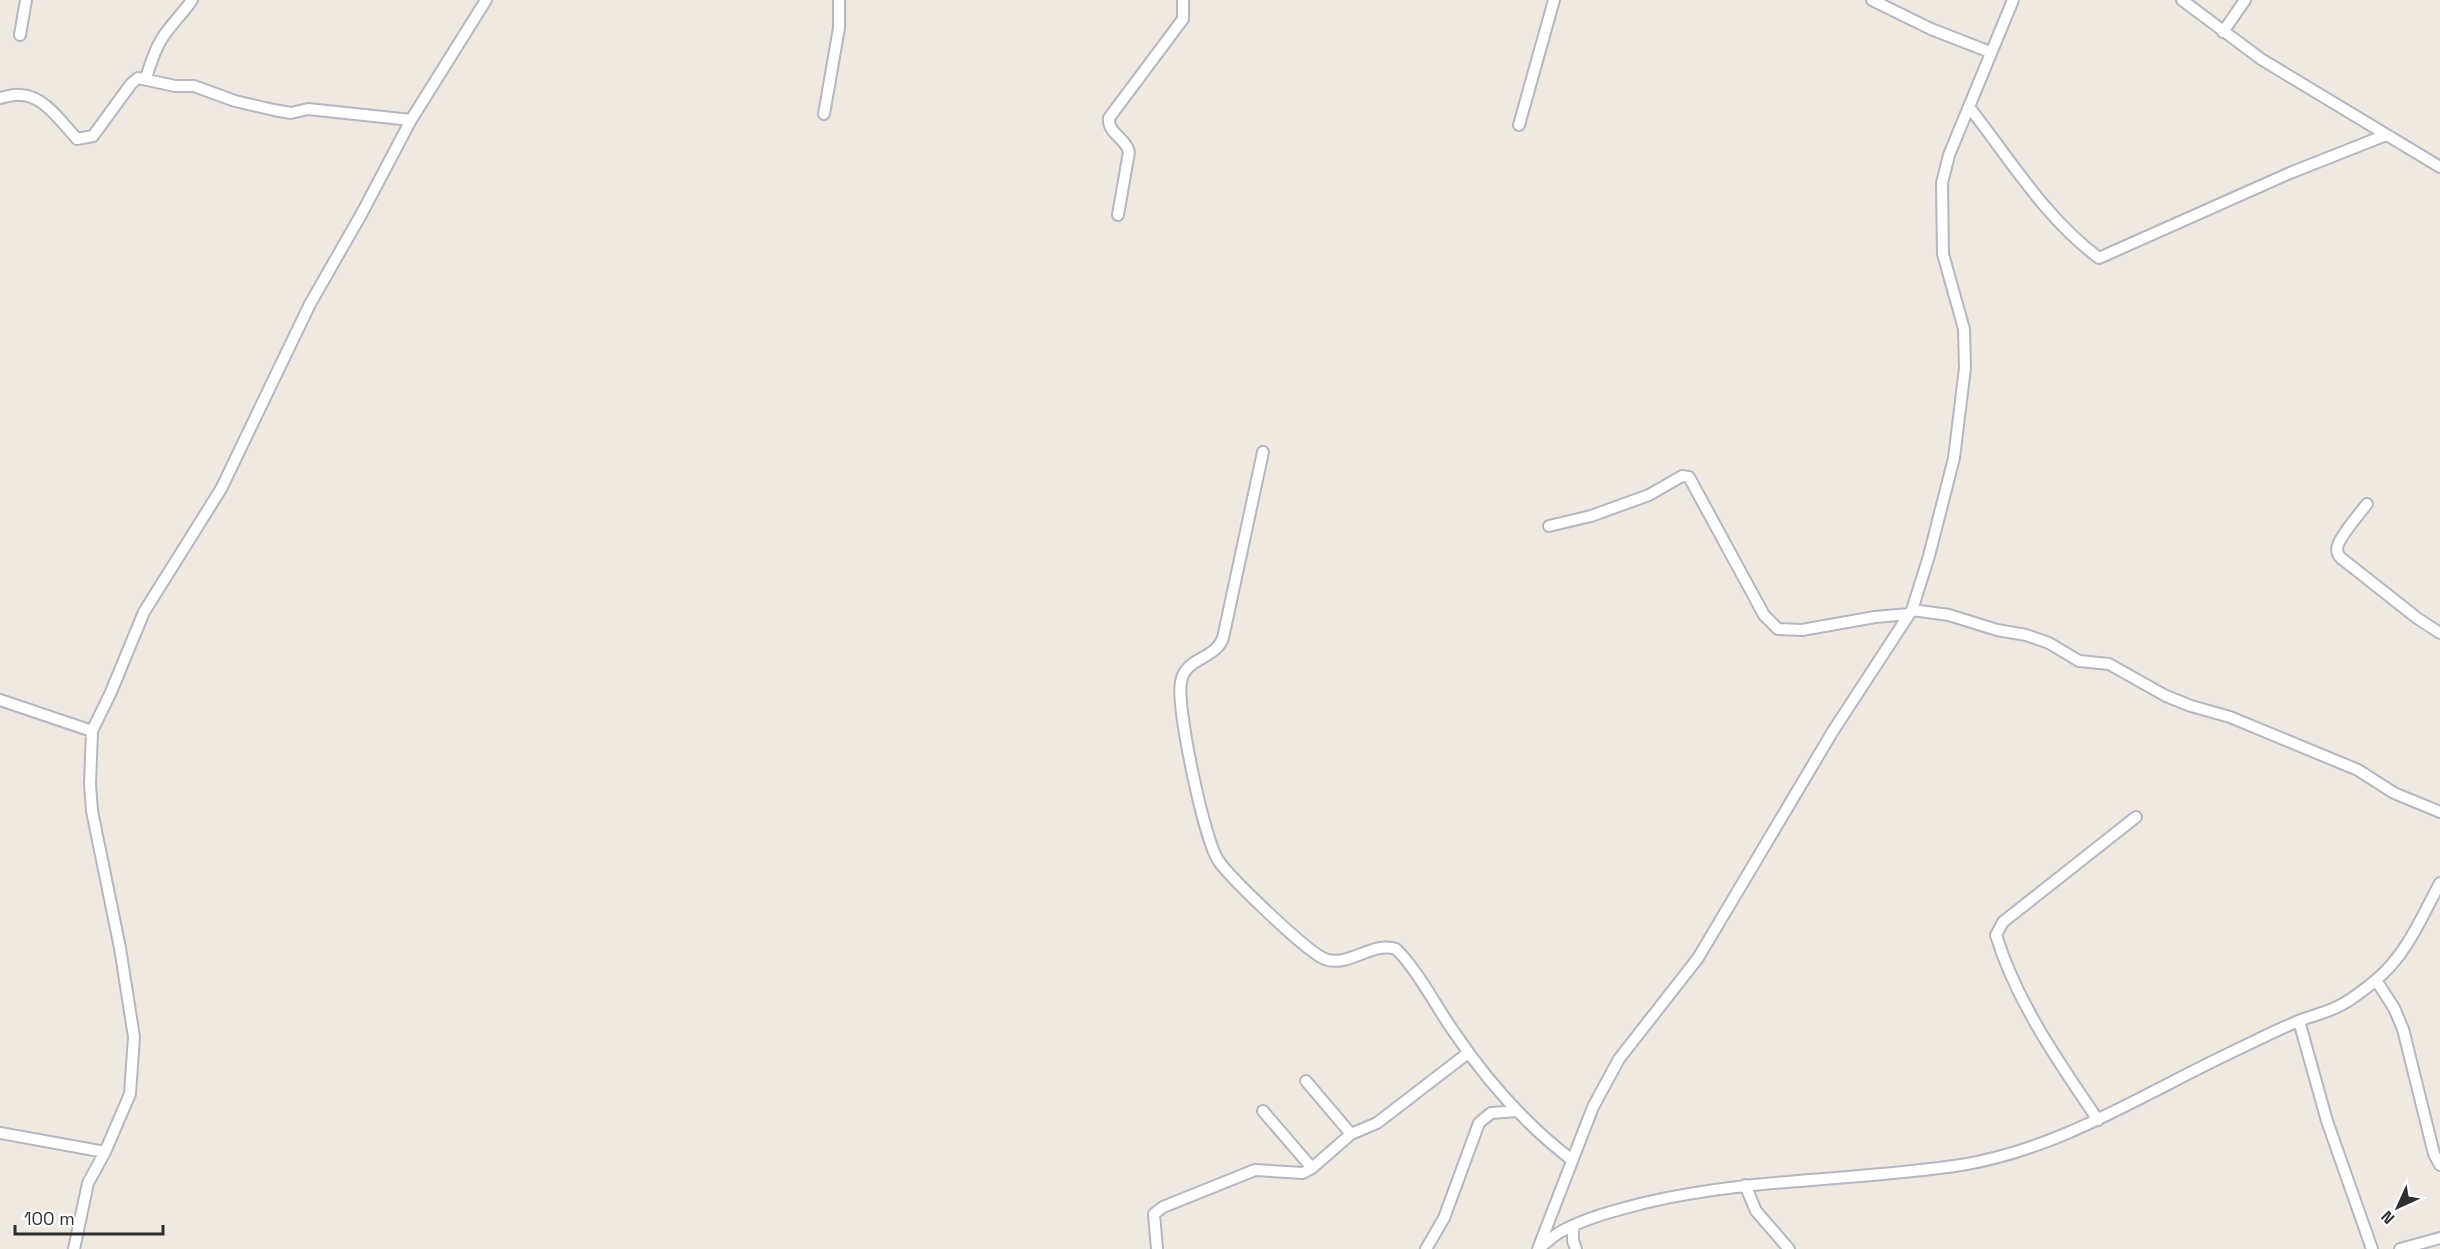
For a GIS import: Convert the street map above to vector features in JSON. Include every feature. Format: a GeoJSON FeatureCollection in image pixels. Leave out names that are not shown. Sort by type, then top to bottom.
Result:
{"type":"FeatureCollection","features":[{"type":"Feature","properties":{"kind":"street"},"geometry":{"type":"LineString","coordinates":[[20,35],[26,0]]}},
{"type":"Feature","properties":{"kind":"street"},"geometry":{"type":"LineString","coordinates":[[146,78],[151,62],[167,30],[181,17],[192,0]]}},
{"type":"Feature","properties":{"kind":"street"},"geometry":{"type":"LineString","coordinates":[[74,1249],[88,1183],[105,1152],[130,1094],[134,1037],[120,948],[92,811],[92,731],[144,612],[221,489],[310,304],[411,120],[486,0]]}},
{"type":"Feature","properties":{"kind":"street"},"geometry":{"type":"LineString","coordinates":[[824,114],[839,28],[839,0]]}},
{"type":"Feature","properties":{"kind":"street"},"geometry":{"type":"LineString","coordinates":[[1118,215],[1129,152],[1124,140],[1111,129],[1109,118],[1111,112],[1183,19],[1183,0]]}},
{"type":"Feature","properties":{"kind":"street"},"geometry":{"type":"LineString","coordinates":[[1519,125],[1554,0]]}},
{"type":"Feature","properties":{"kind":"street"},"geometry":{"type":"LineString","coordinates":[[1872,0],[1931,30],[1990,52]]}},
{"type":"Feature","properties":{"kind":"street"},"geometry":{"type":"LineString","coordinates":[[1538,1249],[1593,1107],[1618,1059],[1698,958],[1833,731],[1911,612],[1929,556],[1954,458],[1965,368],[1964,329],[1943,254],[1942,183],[1949,155],[2013,0]]}},
{"type":"Feature","properties":{"kind":"street"},"geometry":{"type":"LineString","coordinates":[[2182,0],[2223,32],[2294,80],[2343,107],[2440,167]]}},
{"type":"Feature","properties":{"kind":"street"},"geometry":{"type":"LineString","coordinates":[[2223,32],[2245,0]]}},
{"type":"Feature","properties":{"kind":"street"},"geometry":{"type":"LineString","coordinates":[[0,98],[20,94],[32,98],[46,106],[77,139],[93,136],[130,84],[138,78],[175,86],[194,86],[236,101],[291,113],[308,108],[411,120]]}},
{"type":"Feature","properties":{"kind":"street"},"geometry":{"type":"LineString","coordinates":[[1969,107],[2057,222],[2077,242],[2098,258],[2270,182],[2386,135]]}},
{"type":"Feature","properties":{"kind":"street"},"geometry":{"type":"LineString","coordinates":[[1263,452],[1221,645],[1212,654],[1189,666],[1180,684],[1186,742],[1211,845],[1218,860],[1230,874],[1287,929],[1323,958],[1332,961],[1342,960],[1376,950],[1396,949],[1468,1053],[1517,1111],[1572,1160]]}},
{"type":"Feature","properties":{"kind":"street"},"geometry":{"type":"LineString","coordinates":[[1549,526],[1591,516],[1649,495],[1682,476],[1689,477],[1764,615],[1778,629],[1802,630],[1911,612],[1949,615],[1997,630],[2026,635],[2049,643],[2079,661],[2109,664],[2166,696],[2230,717],[2358,770],[2382,786],[2440,812]]}},
{"type":"Feature","properties":{"kind":"street"},"geometry":{"type":"LineString","coordinates":[[2367,504],[2337,546],[2337,552],[2341,558],[2417,618],[2440,633]]}},
{"type":"Feature","properties":{"kind":"street"},"geometry":{"type":"LineString","coordinates":[[0,700],[92,731]]}},
{"type":"Feature","properties":{"kind":"street"},"geometry":{"type":"LineString","coordinates":[[2098,1120],[2048,1046],[2023,999],[1996,934],[2002,922],[2136,817]]}},
{"type":"Feature","properties":{"kind":"street"},"geometry":{"type":"LineString","coordinates":[[1538,1249],[1562,1231],[1573,1226],[1609,1212],[1665,1198],[1745,1185],[1961,1165],[2013,1153],[2062,1136],[2299,1021],[2339,1007],[2394,964],[2410,942],[2440,883]]}},
{"type":"Feature","properties":{"kind":"street"},"geometry":{"type":"LineString","coordinates":[[2376,980],[2394,1008],[2403,1029],[2434,1154],[2440,1165]]}},
{"type":"Feature","properties":{"kind":"street"},"geometry":{"type":"LineString","coordinates":[[2299,1021],[2326,1121],[2372,1249]]}},
{"type":"Feature","properties":{"kind":"street"},"geometry":{"type":"LineString","coordinates":[[1157,1249],[1154,1215],[1163,1207],[1255,1170],[1299,1174],[1312,1168],[1351,1134],[1370,1128],[1468,1053]]}},
{"type":"Feature","properties":{"kind":"street"},"geometry":{"type":"LineString","coordinates":[[1306,1081],[1351,1134]]}},
{"type":"Feature","properties":{"kind":"street"},"geometry":{"type":"LineString","coordinates":[[1263,1111],[1312,1168]]}},
{"type":"Feature","properties":{"kind":"street"},"geometry":{"type":"LineString","coordinates":[[1426,1249],[1443,1218],[1479,1123],[1491,1113],[1517,1111]]}},
{"type":"Feature","properties":{"kind":"street"},"geometry":{"type":"LineString","coordinates":[[0,1133],[105,1152]]}},
{"type":"Feature","properties":{"kind":"street"},"geometry":{"type":"LineString","coordinates":[[1745,1185],[1756,1211],[1789,1249]]}},
{"type":"Feature","properties":{"kind":"street"},"geometry":{"type":"LineString","coordinates":[[1573,1226],[1573,1241],[1576,1249]]}},
{"type":"Feature","properties":{"kind":"street"},"geometry":{"type":"LineString","coordinates":[[2400,1249],[2440,1238]]}}]}
